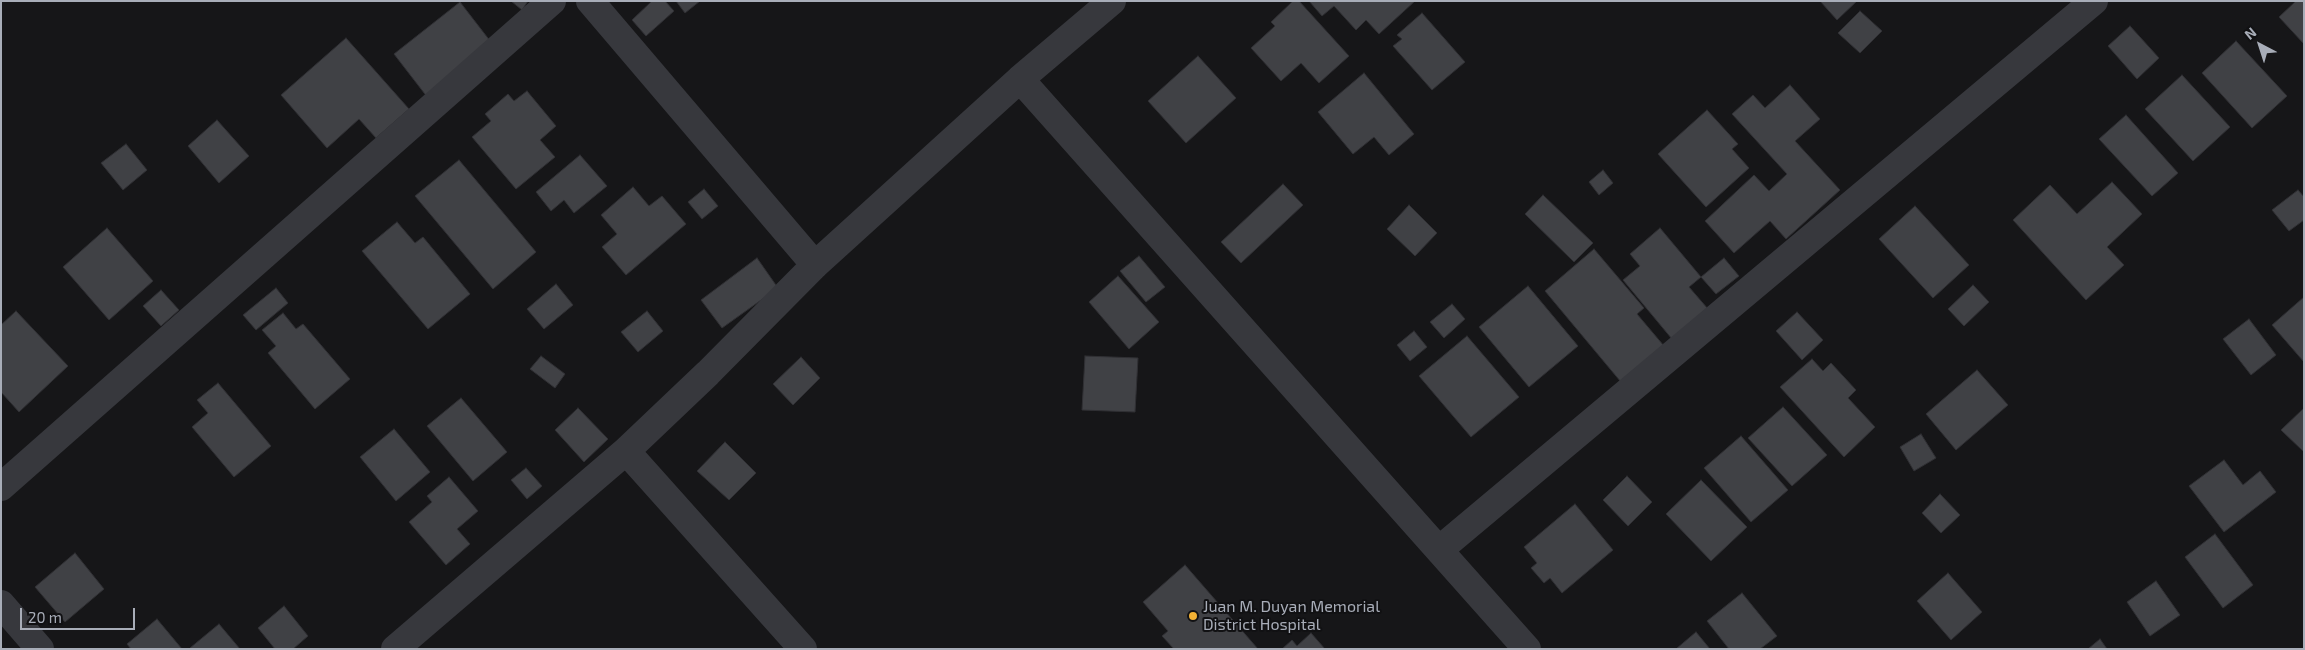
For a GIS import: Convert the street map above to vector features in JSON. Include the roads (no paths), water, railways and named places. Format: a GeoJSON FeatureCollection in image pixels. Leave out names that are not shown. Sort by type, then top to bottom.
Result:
{"type":"FeatureCollection","features":[{"type":"Feature","properties":{"kind":"street"},"geometry":{"type":"LineString","coordinates":[[1,487],[552,1]]}},
{"type":"Feature","properties":{"kind":"street"},"geometry":{"type":"LineString","coordinates":[[590,1],[815,265]]}},
{"type":"Feature","properties":{"kind":"street"},"geometry":{"type":"LineString","coordinates":[[395,649],[626,450],[715,366],[815,265],[1020,79],[1112,1]]}},
{"type":"Feature","properties":{"kind":"street"},"geometry":{"type":"LineString","coordinates":[[1439,550],[2094,1]]}},
{"type":"Feature","properties":{"kind":"street"},"geometry":{"type":"LineString","coordinates":[[1020,79],[1527,649]]}},
{"type":"Feature","properties":{"kind":"street"},"geometry":{"type":"LineString","coordinates":[[626,450],[803,649]]}},
{"type":"Feature","properties":{"kind":"street"},"geometry":{"type":"LineString","coordinates":[[1,604],[40,649]]}},
{"type":"Feature","properties":{"kind":"place","name":"Juan M. Duyan Memorial District Hospital"},"geometry":{"type":"Point","coordinates":[1193,616]}}]}
